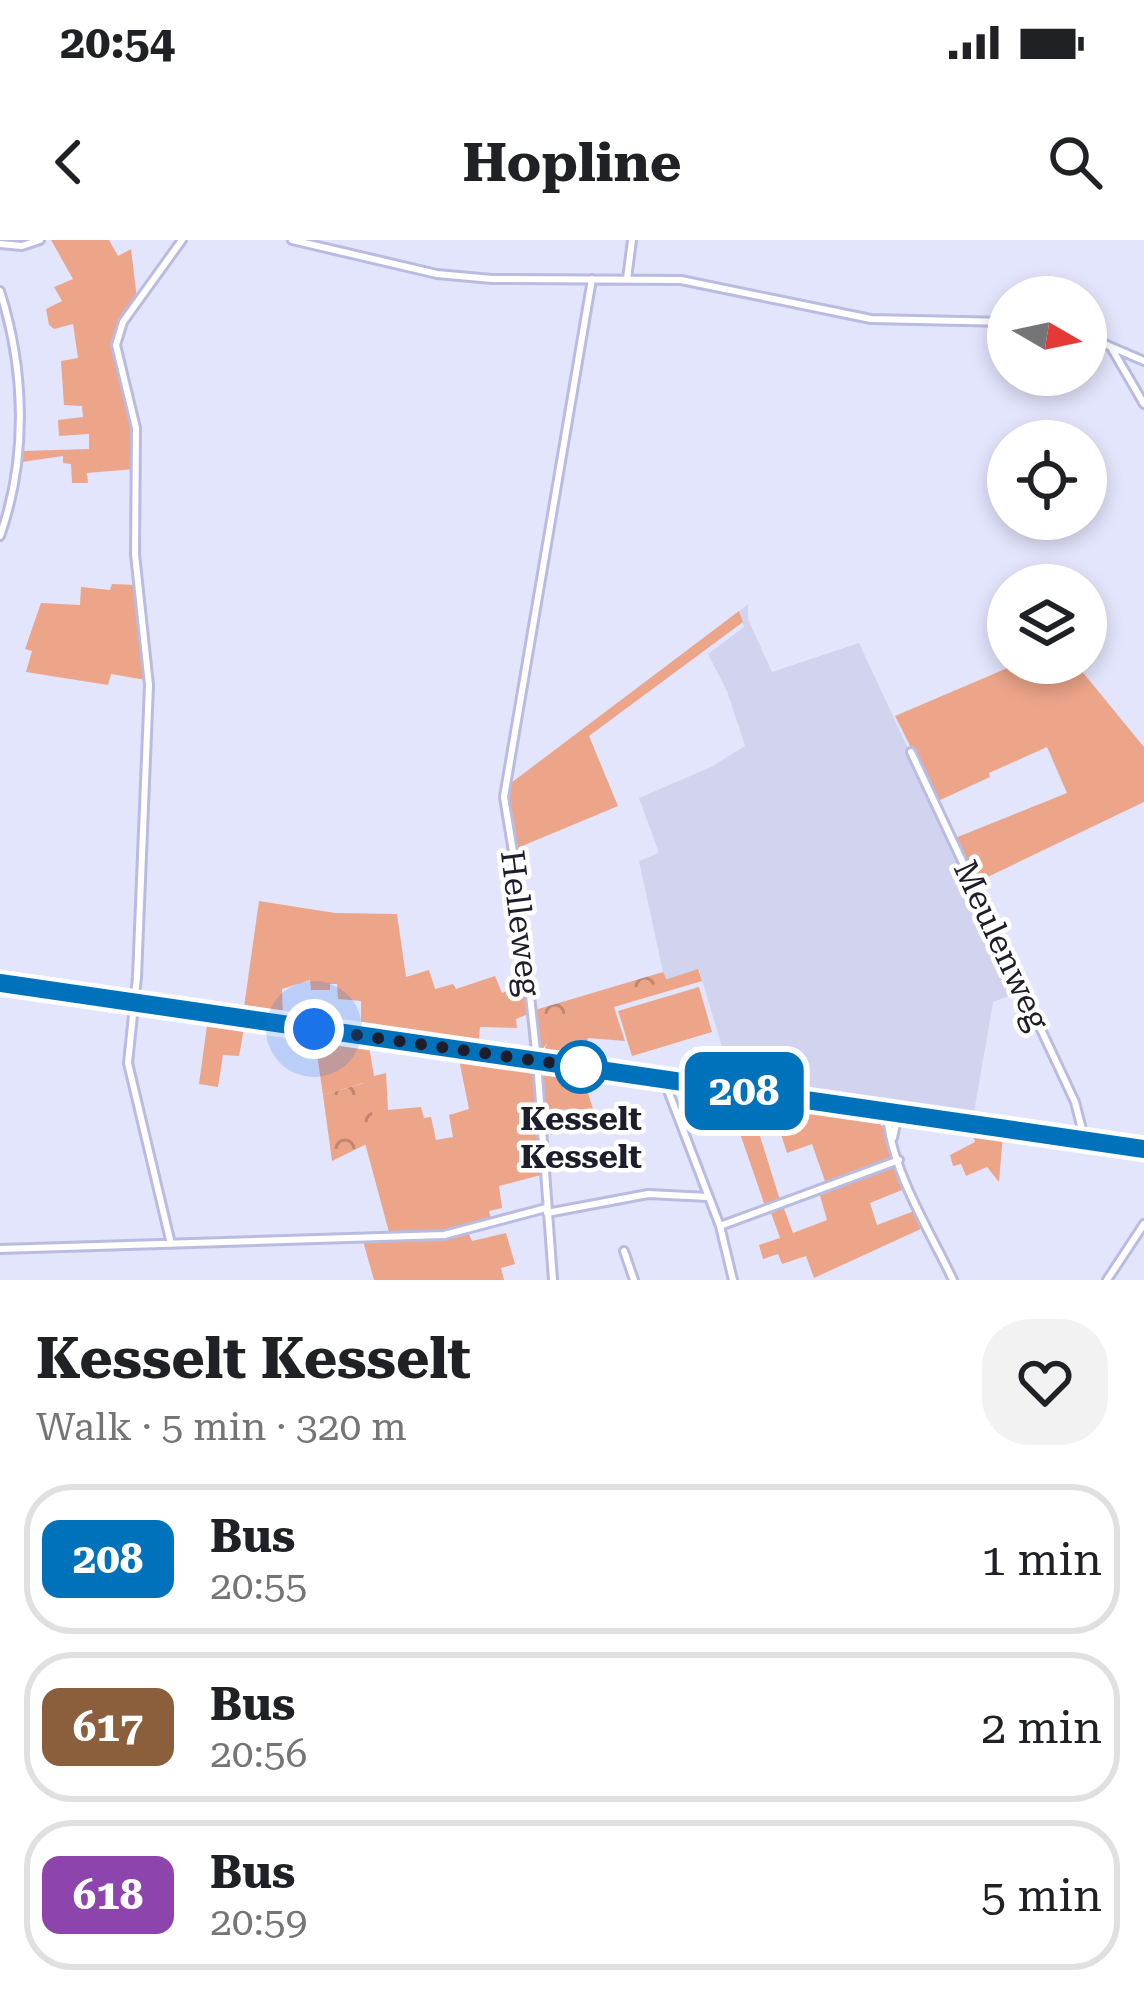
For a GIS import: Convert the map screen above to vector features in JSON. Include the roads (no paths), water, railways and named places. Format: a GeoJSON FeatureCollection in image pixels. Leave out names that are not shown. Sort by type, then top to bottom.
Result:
{"type":"FeatureCollection","features":[{"type":"Feature","properties":{"kind":"main road"},"geometry":{"type":"LineString","coordinates":[[0,983],[1144,1149]]}},
{"type":"Feature","properties":{"kind":"street"},"geometry":{"type":"LineString","coordinates":[[0,244],[22,246],[40,240]]}},
{"type":"Feature","properties":{"kind":"street"},"geometry":{"type":"LineString","coordinates":[[171,1244],[128,1063],[135,1003],[148,685],[135,554],[136,428],[116,339],[123,322],[182,240]]}},
{"type":"Feature","properties":{"kind":"street"},"geometry":{"type":"LineString","coordinates":[[292,240],[437,274],[694,282],[871,319],[987,322]]}},
{"type":"Feature","properties":{"kind":"street"},"geometry":{"type":"LineString","coordinates":[[627,279],[632,240]]}},
{"type":"Feature","properties":{"kind":"street","name":"Helleweg"},"geometry":{"type":"LineString","coordinates":[[553,1280],[537,1061],[505,784],[592,280]]}},
{"type":"Feature","properties":{"kind":"street"},"geometry":{"type":"LineString","coordinates":[[0,291],[18,378],[19,426],[14,491],[0,536]]}},
{"type":"Feature","properties":{"kind":"street"},"geometry":{"type":"LineString","coordinates":[[1107,347],[1144,361]]}},
{"type":"Feature","properties":{"kind":"street"},"geometry":{"type":"LineString","coordinates":[[1112,350],[1144,404]]}},
{"type":"Feature","properties":{"kind":"street","name":"Meulenweg"},"geometry":{"type":"LineString","coordinates":[[911,752],[1075,1102],[1084,1141]]}},
{"type":"Feature","properties":{"kind":"street"},"geometry":{"type":"LineString","coordinates":[[667,1080],[720,1226],[733,1280]]}},
{"type":"Feature","properties":{"kind":"street"},"geometry":{"type":"LineString","coordinates":[[892,1113],[892,1138],[899,1160],[953,1280]]}},
{"type":"Feature","properties":{"kind":"street"},"geometry":{"type":"LineString","coordinates":[[720,1226],[899,1160]]}},
{"type":"Feature","properties":{"kind":"street"},"geometry":{"type":"LineString","coordinates":[[0,1249],[444,1235],[547,1210],[648,1194],[708,1197]]}},
{"type":"Feature","properties":{"kind":"street"},"geometry":{"type":"LineString","coordinates":[[1107,1280],[1144,1223]]}},
{"type":"Feature","properties":{"kind":"street"},"geometry":{"type":"LineString","coordinates":[[624,1251],[634,1280]]}},
{"type":"Feature","properties":{"kind":"place","name":"Kesselt Kesselt"},"geometry":{"type":"Point","coordinates":[581,1067]}}]}
